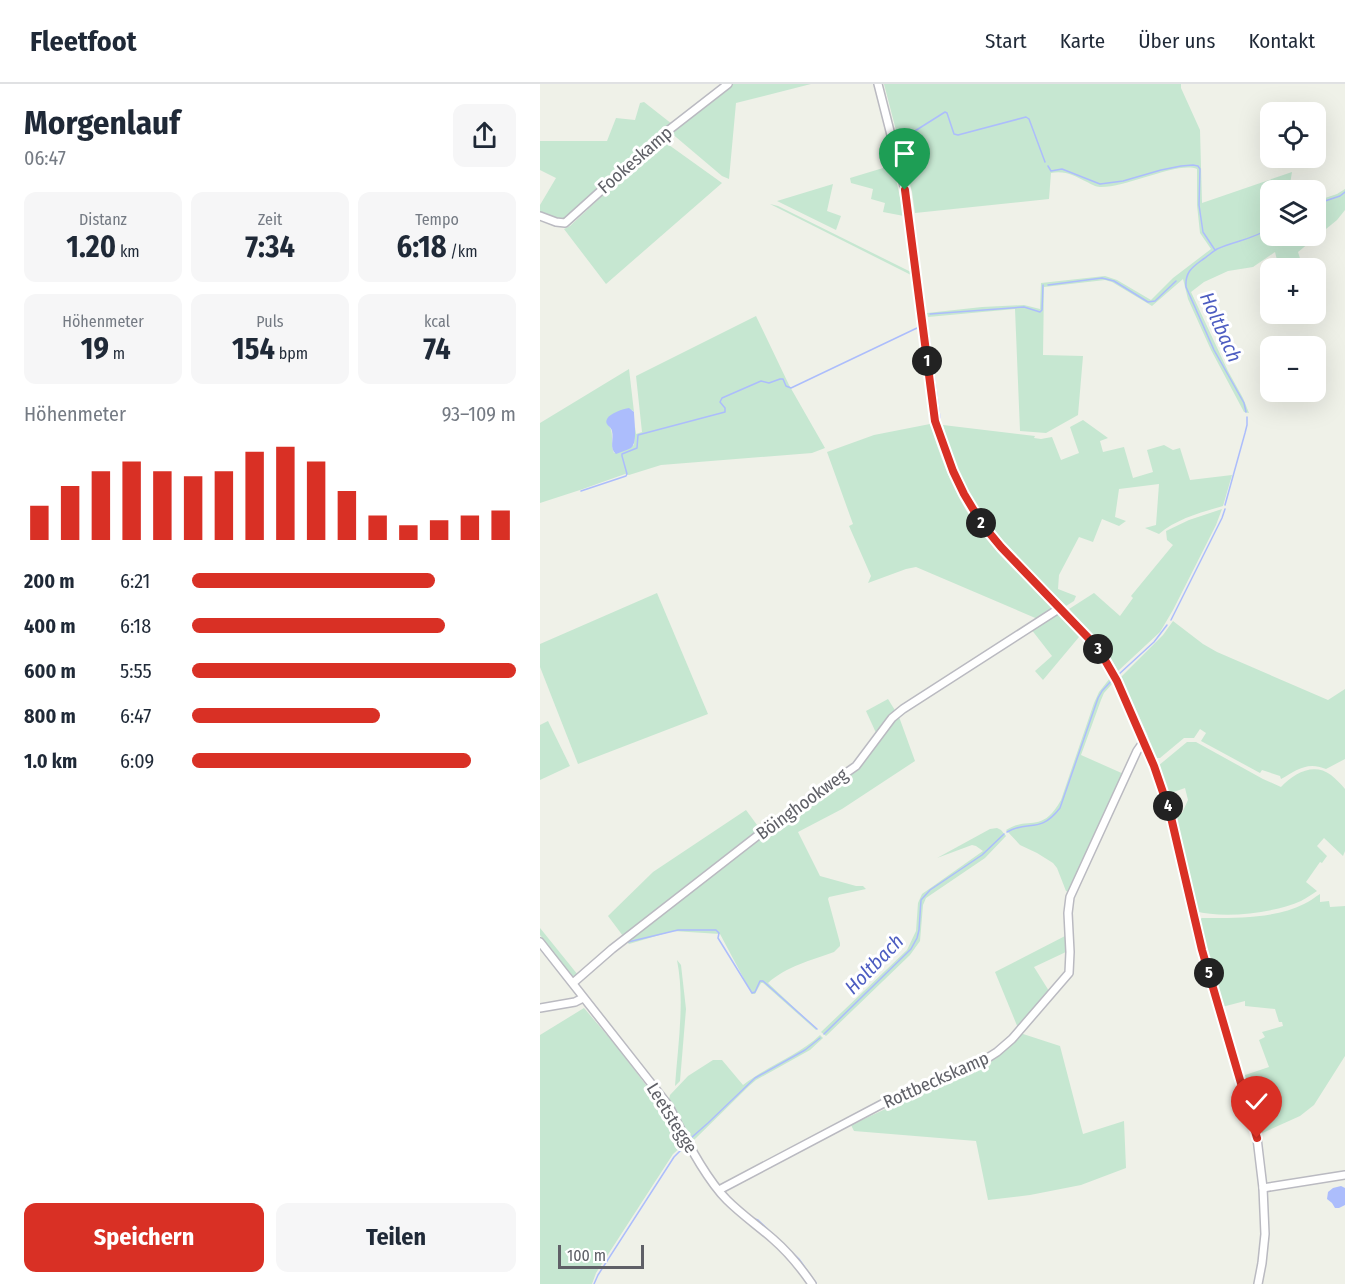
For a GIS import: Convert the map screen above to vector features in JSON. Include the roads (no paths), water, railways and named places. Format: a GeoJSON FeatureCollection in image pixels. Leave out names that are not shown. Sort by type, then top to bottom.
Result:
{"type":"FeatureCollection","features":[{"type":"Feature","properties":{"kind":"street","name":"Fookeskamp"},"geometry":{"type":"LineString","coordinates":[[540,216],[566,223],[665,133],[728,84]]}},
{"type":"Feature","properties":{"kind":"street"},"geometry":{"type":"LineString","coordinates":[[878,84],[905,190],[935,421],[953,471],[982,524],[1098,648],[1115,678],[1144,741],[1170,813],[1202,950],[1257,1138],[1263,1188],[1265,1234],[1258,1284]]}},
{"type":"Feature","properties":{"kind":"street","name":"Böinghookweg"},"geometry":{"type":"LineString","coordinates":[[573,983],[612,949],[761,833],[856,766],[892,718],[903,709],[1060,608]]}},
{"type":"Feature","properties":{"kind":"street","name":"Rottbeckskamp"},"geometry":{"type":"LineString","coordinates":[[719,1190],[882,1104],[982,1062],[1012,1039],[1069,973],[1068,913],[1071,897],[1137,751],[1144,741]]}},
{"type":"Feature","properties":{"kind":"street","name":"Leetstegge"},"geometry":{"type":"LineString","coordinates":[[540,942],[669,1106],[709,1178],[728,1202],[788,1254],[812,1284]]}},
{"type":"Feature","properties":{"kind":"street"},"geometry":{"type":"LineString","coordinates":[[540,1008],[575,1002],[583,998]]}},
{"type":"Feature","properties":{"kind":"street"},"geometry":{"type":"LineString","coordinates":[[1263,1188],[1345,1175]]}},
{"type":"Feature","properties":{"kind":"water"},"geometry":{"type":"Polygon","coordinates":[[[629,408],[634,412],[633,445],[616,454],[612,446],[612,431],[606,421],[614,413],[629,408]]]}},
{"type":"Feature","properties":{"kind":"water"},"geometry":{"type":"Polygon","coordinates":[[[1341,1186],[1345,1188],[1345,1205],[1335,1208],[1327,1199],[1328,1192],[1341,1186]]]}},
{"type":"Feature","properties":{"kind":"waterway"},"geometry":{"type":"LineString","coordinates":[[899,141],[945,112],[954,134],[958,135],[1026,117],[1029,119],[1045,162]]}},
{"type":"Feature","properties":{"kind":"waterway"},"geometry":{"type":"LineString","coordinates":[[1048,166],[1051,171],[1062,169],[1100,184],[1123,181],[1181,166],[1198,166],[1200,169],[1199,205],[1203,232],[1215,250]]}},
{"type":"Feature","properties":{"kind":"waterway","name":"Holtbach"},"geometry":{"type":"LineString","coordinates":[[1326,201],[1345,192]]}},
{"type":"Feature","properties":{"kind":"waterway","name":"Holtbach"},"geometry":{"type":"LineString","coordinates":[[1246,412],[1244,403],[1214,350],[1186,287],[1186,282],[1192,268],[1217,249],[1260,234]]}},
{"type":"Feature","properties":{"kind":"waterway"},"geometry":{"type":"LineString","coordinates":[[1048,285],[1102,278],[1114,281],[1148,302],[1155,301],[1176,281]]}},
{"type":"Feature","properties":{"kind":"waterway"},"geometry":{"type":"LineString","coordinates":[[930,314],[1024,307],[1040,312],[1043,285]]}},
{"type":"Feature","properties":{"kind":"waterway"},"geometry":{"type":"LineString","coordinates":[[926,315],[940,418]]}},
{"type":"Feature","properties":{"kind":"waterway"},"geometry":{"type":"LineString","coordinates":[[581,491],[626,476],[622,454],[637,448],[638,435],[725,412],[720,402],[722,398],[761,381],[769,383],[783,379],[786,386],[791,388],[917,328],[919,326],[917,317]]}},
{"type":"Feature","properties":{"kind":"waterway","name":"Holtbach"},"geometry":{"type":"LineString","coordinates":[[1225,505],[1245,433],[1247,417]]}},
{"type":"Feature","properties":{"kind":"waterway","name":"Holtbach"},"geometry":{"type":"LineString","coordinates":[[1171,620],[1225,509]]}},
{"type":"Feature","properties":{"kind":"waterway","name":"Holtbach"},"geometry":{"type":"LineString","coordinates":[[1118,675],[1154,642],[1167,625]]}},
{"type":"Feature","properties":{"kind":"waterway"},"geometry":{"type":"LineString","coordinates":[[1119,674],[1152,751]]}},
{"type":"Feature","properties":{"kind":"waterway","name":"Holtbach"},"geometry":{"type":"LineString","coordinates":[[1007,832],[1015,828],[1040,824],[1053,816],[1060,808],[1098,698],[1112,680]]}},
{"type":"Feature","properties":{"kind":"waterway"},"geometry":{"type":"LineString","coordinates":[[1112,681],[1131,723]]}},
{"type":"Feature","properties":{"kind":"waterway","name":"Holtbach"},"geometry":{"type":"LineString","coordinates":[[824,1034],[911,949],[919,930],[921,900],[930,890],[982,855],[1004,834]]}},
{"type":"Feature","properties":{"kind":"waterway"},"geometry":{"type":"LineString","coordinates":[[628,942],[678,930],[716,930],[719,933],[718,938],[752,993],[755,992],[760,981],[763,981],[817,1029]]}},
{"type":"Feature","properties":{"kind":"waterway","name":"Holtbach"},"geometry":{"type":"LineString","coordinates":[[691,1138],[755,1078],[805,1050],[820,1038]]}},
{"type":"Feature","properties":{"kind":"waterway","name":"Holtbach"},"geometry":{"type":"LineString","coordinates":[[594,1284],[674,1157],[684,1147]]}},
{"type":"Feature","properties":{"kind":"waterway"},"geometry":{"type":"LineString","coordinates":[[694,1147],[707,1169]]}},
{"type":"Feature","properties":{"kind":"waterway"},"geometry":{"type":"LineString","coordinates":[[732,1200],[746,1213]]}},
{"type":"Feature","properties":{"kind":"waterway"},"geometry":{"type":"LineString","coordinates":[[755,1219],[799,1259],[816,1283]]}}]}
